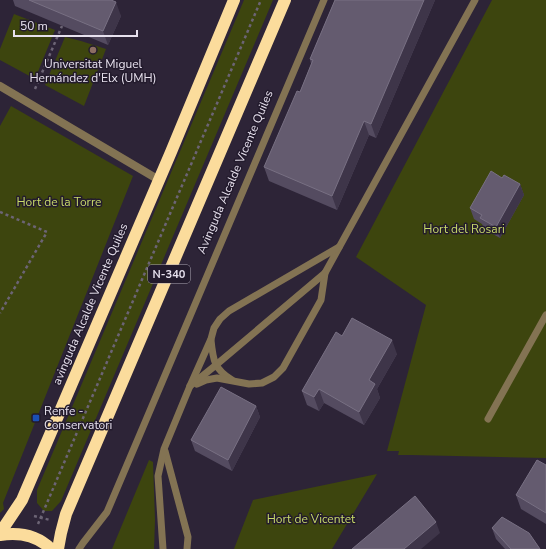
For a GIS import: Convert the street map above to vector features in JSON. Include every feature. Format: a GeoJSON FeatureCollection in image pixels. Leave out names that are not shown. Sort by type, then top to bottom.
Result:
{"type":"FeatureCollection","features":[{"type":"Feature","properties":{"kind":"highway","name":"avinguda Alcalde Vicente Quiles"},"geometry":{"type":"LineString","coordinates":[[0,534],[22,500],[171,152],[234,0]]}},
{"type":"Feature","properties":{"kind":"highway","name":"Avinguda Alcalde Vicente Quiles"},"geometry":{"type":"LineString","coordinates":[[58,549],[66,514],[285,0]]}},
{"type":"Feature","properties":{"kind":"highway"},"geometry":{"type":"LineString","coordinates":[[0,534],[24,534],[36,538],[51,549]]}},
{"type":"Feature","properties":{"kind":"street"},"geometry":{"type":"LineString","coordinates":[[0,86],[159,180]]}},
{"type":"Feature","properties":{"kind":"lane","name":"Avinguda Alcalde Vicente Quiles"},"geometry":{"type":"LineString","coordinates":[[79,549],[107,512],[324,0]]}},
{"type":"Feature","properties":{"kind":"lane"},"geometry":{"type":"LineString","coordinates":[[190,386],[206,380],[217,378],[249,384],[262,383],[274,377],[283,368],[321,300],[325,273],[475,0]]}},
{"type":"Feature","properties":{"kind":"lane"},"geometry":{"type":"LineString","coordinates":[[163,549],[158,476],[164,449],[211,339],[214,328],[220,319],[229,311],[340,246]]}},
{"type":"Feature","properties":{"kind":"lane"},"geometry":{"type":"LineString","coordinates":[[190,386],[325,273]]}},
{"type":"Feature","properties":{"kind":"lane"},"geometry":{"type":"LineString","coordinates":[[488,419],[546,315]]}},
{"type":"Feature","properties":{"kind":"lane"},"geometry":{"type":"LineString","coordinates":[[211,339],[213,358],[216,365],[225,375],[236,382]]}},
{"type":"Feature","properties":{"kind":"lane"},"geometry":{"type":"LineString","coordinates":[[164,449],[188,538],[187,549]]}},
{"type":"Feature","properties":{"kind":"path"},"geometry":{"type":"LineString","coordinates":[[38,526],[261,0]]}},
{"type":"Feature","properties":{"kind":"path"},"geometry":{"type":"LineString","coordinates":[[35,89],[62,26]]}},
{"type":"Feature","properties":{"kind":"path"},"geometry":{"type":"LineString","coordinates":[[0,212],[47,232],[0,313]]}},
{"type":"Feature","properties":{"kind":"path"},"geometry":{"type":"LineString","coordinates":[[34,516],[50,520]]}},
{"type":"Feature","properties":{"kind":"green space"},"geometry":{"type":"Polygon","coordinates":[[[244,0],[273,0],[61,501],[52,511],[44,511],[37,503],[37,490],[244,0]]]}},
{"type":"Feature","properties":{"kind":"green space","name":"Hort del Rosari"},"geometry":{"type":"Polygon","coordinates":[[[492,0],[546,0],[546,458],[398,455],[399,451],[387,451],[426,305],[356,257],[492,0]]]}},
{"type":"Feature","properties":{"kind":"green space"},"geometry":{"type":"Polygon","coordinates":[[[14,14],[55,30],[35,79],[0,60],[0,49],[14,14]]]}},
{"type":"Feature","properties":{"kind":"green space"},"geometry":{"type":"Polygon","coordinates":[[[65,37],[106,49],[84,106],[45,85],[65,37]]]}},
{"type":"Feature","properties":{"kind":"green space","name":"Hort de la Torre"},"geometry":{"type":"Polygon","coordinates":[[[11,106],[133,176],[3,503],[4,509],[0,513],[0,126],[11,106]]]}},
{"type":"Feature","properties":{"kind":"green space"},"geometry":{"type":"Polygon","coordinates":[[[149,460],[153,462],[155,520],[154,549],[112,549],[149,460]]]}},
{"type":"Feature","properties":{"kind":"green space","name":"Hort de Vicentet"},"geometry":{"type":"Polygon","coordinates":[[[377,474],[332,549],[234,549],[253,500],[377,474]]]}},
{"type":"Feature","properties":{"kind":"building"},"geometry":{"type":"Polygon","coordinates":[[[29,0],[111,0],[116,2],[103,31],[29,0]]]}},
{"type":"Feature","properties":{"kind":"building"},"geometry":{"type":"Polygon","coordinates":[[[335,0],[424,0],[371,124],[364,121],[332,196],[264,167],[297,91],[300,92],[313,60],[310,59],[335,0]]]}},
{"type":"Feature","properties":{"kind":"building"},"geometry":{"type":"Polygon","coordinates":[[[491,171],[502,178],[504,175],[520,184],[496,227],[480,218],[482,215],[470,208],[491,171]]]}},
{"type":"Feature","properties":{"kind":"building"},"geometry":{"type":"Polygon","coordinates":[[[352,318],[392,340],[369,380],[375,384],[359,412],[319,389],[314,397],[302,391],[336,332],[342,336],[352,318]]]}},
{"type":"Feature","properties":{"kind":"building"},"geometry":{"type":"Polygon","coordinates":[[[221,387],[256,406],[228,460],[191,440],[221,387]]]}},
{"type":"Feature","properties":{"kind":"building"},"geometry":{"type":"Polygon","coordinates":[[[537,460],[546,465],[546,513],[516,495],[537,460]]]}},
{"type":"Feature","properties":{"kind":"building"},"geometry":{"type":"Polygon","coordinates":[[[415,496],[436,522],[404,549],[352,549],[415,496]]]}},
{"type":"Feature","properties":{"kind":"building"},"geometry":{"type":"Polygon","coordinates":[[[502,517],[529,533],[540,549],[511,549],[492,528],[502,517]]]}},
{"type":"Feature","properties":{"kind":"place","name":"Universitat Miguel Hernández d'Elx (UMH)"},"geometry":{"type":"Point","coordinates":[93,50]}},
{"type":"Feature","properties":{"kind":"place","name":"Renfe - Conservatori"},"geometry":{"type":"Point","coordinates":[36,418]}}]}
